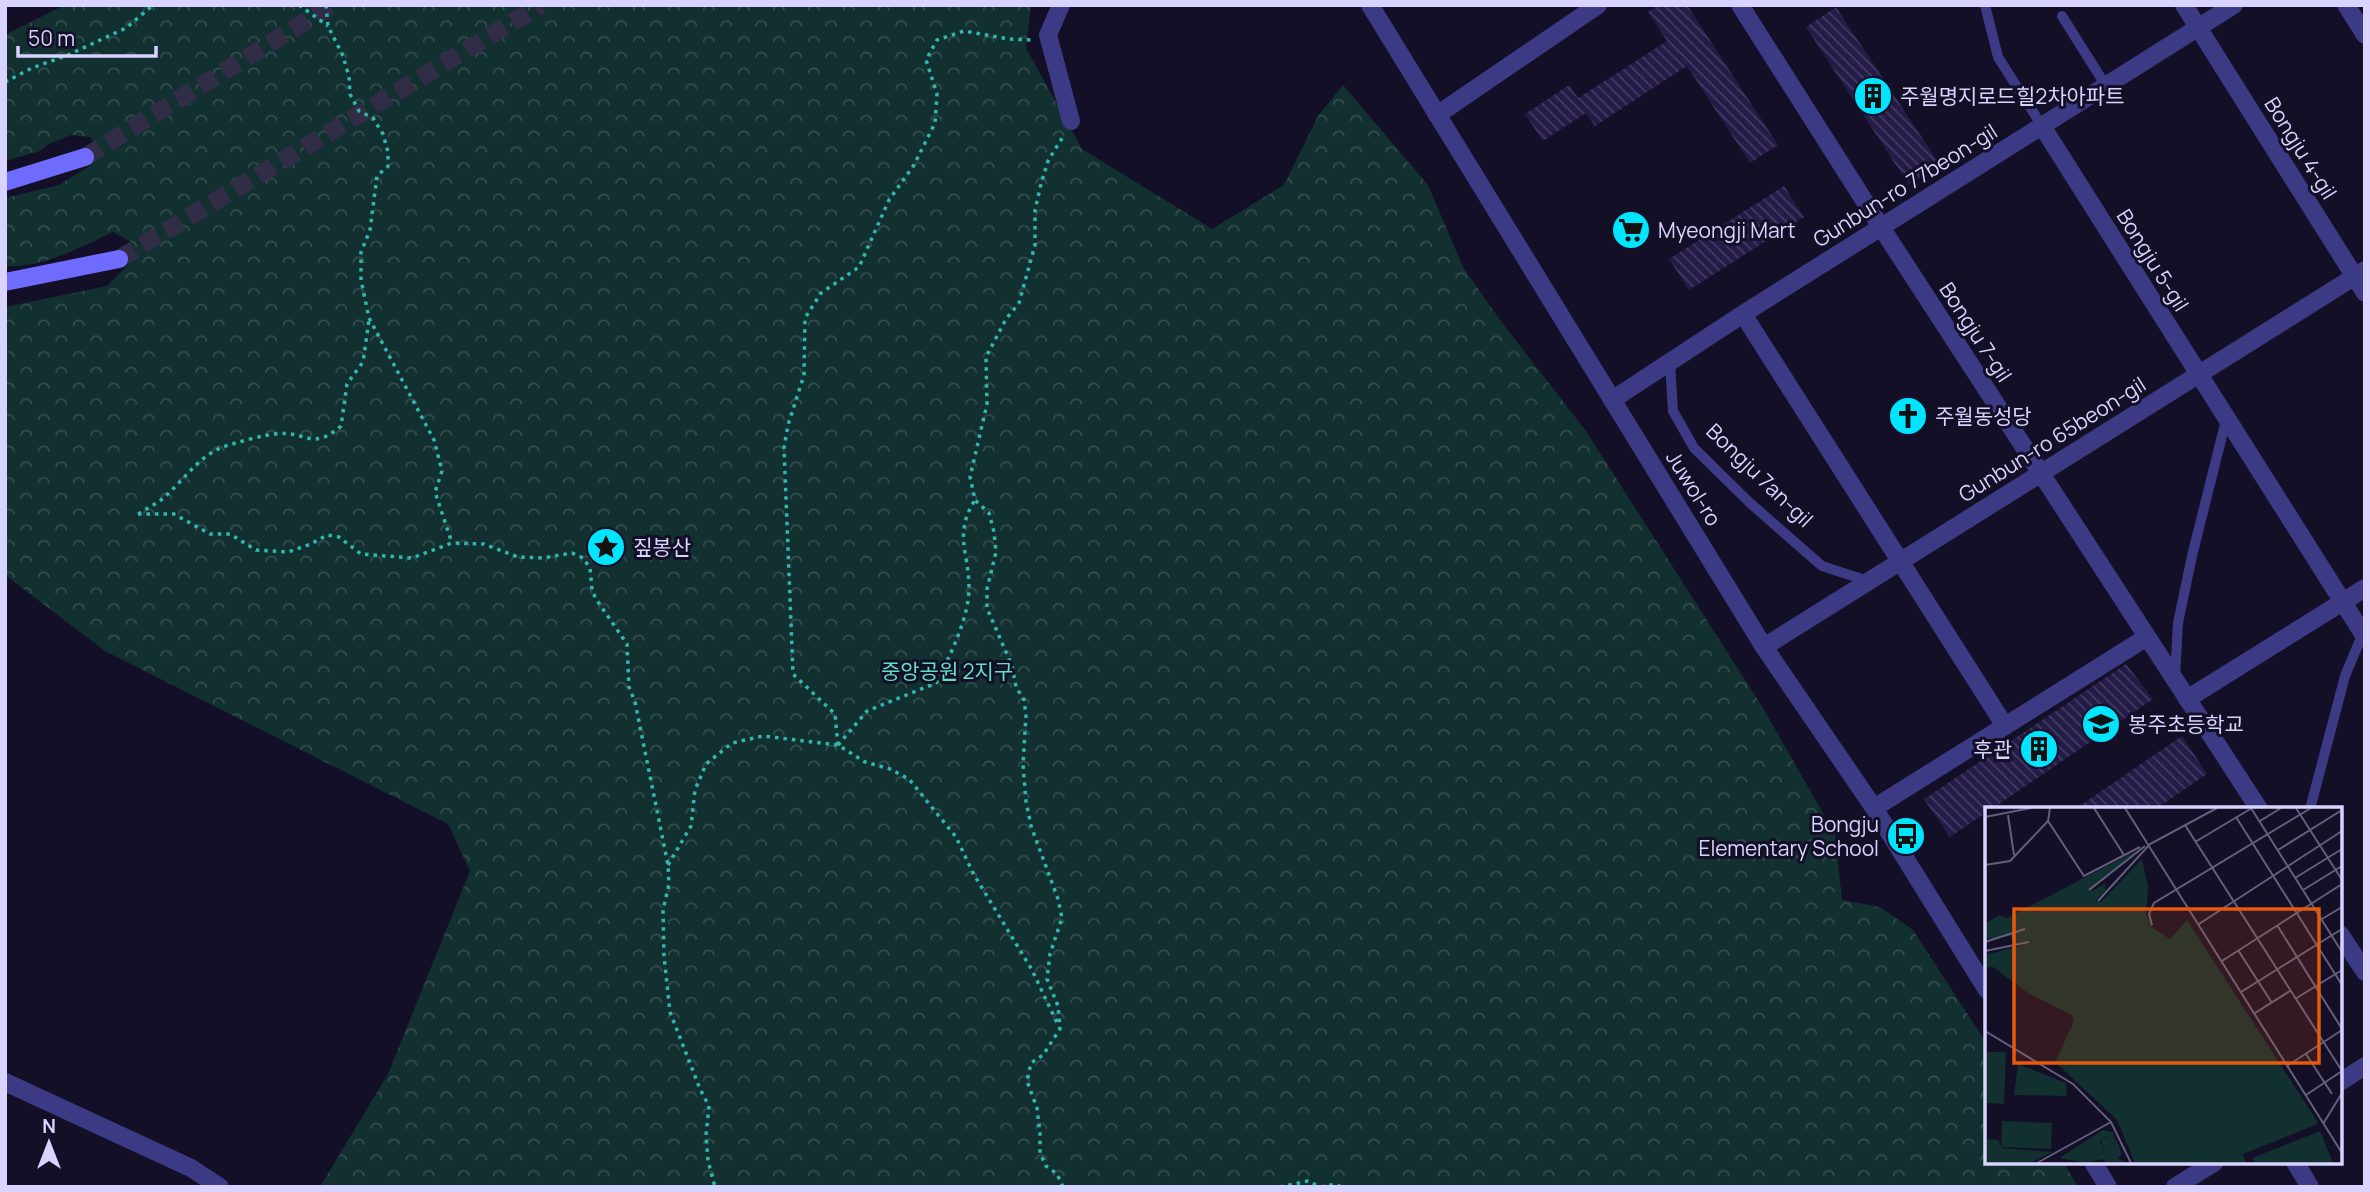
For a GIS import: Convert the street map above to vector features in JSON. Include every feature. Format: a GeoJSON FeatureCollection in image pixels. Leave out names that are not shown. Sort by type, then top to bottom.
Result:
{"type":"FeatureCollection","features":[{"type":"Feature","properties":{"kind":"main road"},"geometry":{"type":"LineString","coordinates":[[5,182],[85,157]]}},
{"type":"Feature","properties":{"kind":"main road"},"geometry":{"type":"LineString","coordinates":[[5,282],[120,258]]}},
{"type":"Feature","properties":{"kind":"street"},"geometry":{"type":"LineString","coordinates":[[1061,5],[1048,35],[1071,121]]}},
{"type":"Feature","properties":{"kind":"street","name":"Juwol-ro"},"geometry":{"type":"LineString","coordinates":[[1370,5],[1764,647],[1874,808],[1985,987]]}},
{"type":"Feature","properties":{"kind":"street","name":"Bongju 7-gil"},"geometry":{"type":"LineString","coordinates":[[1740,5],[2258,807]]}},
{"type":"Feature","properties":{"kind":"street","name":"Bongju 4-gil"},"geometry":{"type":"LineString","coordinates":[[2184,5],[2360,273],[2365,293]]}},
{"type":"Feature","properties":{"kind":"street","name":"Gunbun-ro 77beon-gil"},"geometry":{"type":"LineString","coordinates":[[1612,400],[1743,314],[2234,5]]}},
{"type":"Feature","properties":{"kind":"street"},"geometry":{"type":"LineString","coordinates":[[2346,5],[2365,35]]}},
{"type":"Feature","properties":{"kind":"street"},"geometry":{"type":"LineString","coordinates":[[1437,115],[1589,8]]}},
{"type":"Feature","properties":{"kind":"street","name":"Bongju 5-gil"},"geometry":{"type":"LineString","coordinates":[[2042,126],[2364,635]]}},
{"type":"Feature","properties":{"kind":"street","name":"Gunbun-ro 65beon-gil"},"geometry":{"type":"LineString","coordinates":[[1764,647],[2360,273]]}},
{"type":"Feature","properties":{"kind":"street"},"geometry":{"type":"LineString","coordinates":[[1743,314],[2005,726]]}},
{"type":"Feature","properties":{"kind":"street"},"geometry":{"type":"LineString","coordinates":[[2187,699],[2365,588]]}},
{"type":"Feature","properties":{"kind":"street"},"geometry":{"type":"LineString","coordinates":[[1874,808],[2147,637]]}},
{"type":"Feature","properties":{"kind":"street"},"geometry":{"type":"LineString","coordinates":[[2342,937],[2365,972]]}},
{"type":"Feature","properties":{"kind":"street"},"geometry":{"type":"LineString","coordinates":[[2342,1079],[2364,1067]]}},
{"type":"Feature","properties":{"kind":"street"},"geometry":{"type":"LineString","coordinates":[[5,1082],[191,1168],[220,1187]]}},
{"type":"Feature","properties":{"kind":"street"},"geometry":{"type":"LineString","coordinates":[[2094,1164],[2108,1187]]}},
{"type":"Feature","properties":{"kind":"street"},"geometry":{"type":"LineString","coordinates":[[2175,1187],[2212,1164]]}},
{"type":"Feature","properties":{"kind":"street"},"geometry":{"type":"LineString","coordinates":[[2296,1164],[2310,1187]]}},
{"type":"Feature","properties":{"kind":"lane"},"geometry":{"type":"LineString","coordinates":[[1985,5],[1998,57],[2042,126]]}},
{"type":"Feature","properties":{"kind":"lane"},"geometry":{"type":"LineString","coordinates":[[2062,16],[2106,86]]}},
{"type":"Feature","properties":{"kind":"lane","name":"Bongju 7an-gil"},"geometry":{"type":"LineString","coordinates":[[1670,362],[1674,411],[1694,448],[1750,503],[1822,566],[1868,581]]}},
{"type":"Feature","properties":{"kind":"lane"},"geometry":{"type":"LineString","coordinates":[[2175,680],[2178,623],[2227,419]]}},
{"type":"Feature","properties":{"kind":"lane","name":"Bongju 5-gil"},"geometry":{"type":"LineString","coordinates":[[2311,807],[2345,676],[2364,635]]}},
{"type":"Feature","properties":{"kind":"path"},"geometry":{"type":"LineString","coordinates":[[5,82],[126,27],[153,5]]}},
{"type":"Feature","properties":{"kind":"path"},"geometry":{"type":"LineString","coordinates":[[299,5],[328,26]]}},
{"type":"Feature","properties":{"kind":"path"},"geometry":{"type":"LineString","coordinates":[[326,5],[328,26],[343,55],[350,94],[359,111],[373,118],[383,134],[388,152],[388,166],[377,176],[370,230],[361,252],[361,280],[369,318],[434,440],[442,471],[436,492],[452,543]]}},
{"type":"Feature","properties":{"kind":"path"},"geometry":{"type":"LineString","coordinates":[[838,744],[835,714],[793,674],[784,448],[788,425],[804,375],[805,318],[821,293],[859,267],[889,200],[914,164],[935,123],[937,94],[926,60],[937,40],[964,31],[1009,39],[1039,40],[1048,35]]}},
{"type":"Feature","properties":{"kind":"path"},"geometry":{"type":"LineString","coordinates":[[1063,1187],[1057,1174],[1046,1166],[1040,1153],[1037,1108],[1027,1081],[1031,1063],[1043,1055],[1060,1028],[1058,1006],[1046,979],[1049,954],[1062,918],[1058,899],[1031,826],[1026,801],[1023,765],[1026,715],[1024,699],[1016,687],[1012,666],[987,608],[986,589],[996,552],[994,532],[989,513],[975,500],[970,477],[986,404],[986,357],[1006,319],[1019,303],[1035,245],[1035,211],[1041,184],[1048,162],[1071,121]]}},
{"type":"Feature","properties":{"kind":"path"},"geometry":{"type":"LineString","coordinates":[[369,318],[363,362],[347,384],[341,426],[328,437],[312,440],[291,433],[273,434],[221,448],[195,466],[162,499],[138,514],[174,514],[210,534],[230,534],[256,550],[288,552],[327,535],[339,537],[361,555],[412,558],[452,543],[484,544],[518,557],[543,558],[572,553],[583,558],[590,568],[592,590],[596,599],[627,643],[629,687],[635,702],[668,865],[669,884],[663,910],[670,1012],[709,1106],[706,1135],[708,1161],[715,1187]]}},
{"type":"Feature","properties":{"kind":"path"},"geometry":{"type":"LineString","coordinates":[[838,744],[867,711],[936,683],[963,621],[969,586],[964,554],[965,516],[975,500]]}},
{"type":"Feature","properties":{"kind":"path"},"geometry":{"type":"LineString","coordinates":[[668,865],[691,827],[695,790],[706,764],[732,743],[763,736],[838,744],[865,762],[890,769],[909,779],[956,837],[973,873],[1032,970],[1060,1028]]}},
{"type":"Feature","properties":{"kind":"path"},"geometry":{"type":"LineString","coordinates":[[1280,1187],[1308,1181],[1320,1187],[1336,1184],[1341,1187]]}},
{"type":"Feature","properties":{"kind":"green space","name":"중앙공원 2지구"},"geometry":{"type":"Polygon","coordinates":[[[65,5],[1031,5],[1026,48],[1082,149],[1212,229],[1284,185],[1318,116],[1343,85],[1428,185],[1463,267],[1500,320],[1586,431],[1763,708],[1835,834],[1842,900],[1880,907],[1913,930],[1985,1041],[1985,1164],[2064,1164],[2078,1187],[320,1187],[388,1074],[470,871],[448,824],[105,651],[5,575],[5,307],[107,286],[132,261],[131,242],[113,232],[47,260],[5,266],[5,198],[59,185],[90,166],[96,147],[90,137],[71,135],[47,145],[40,151],[5,161],[5,35],[65,5]]]}},
{"type":"Feature","properties":{"kind":"building"},"geometry":{"type":"Polygon","coordinates":[[[1659,5],[1687,5],[1778,145],[1750,163],[1687,66],[1595,126],[1586,113],[1543,141],[1525,114],[1569,85],[1578,98],[1667,41],[1648,12],[1659,5]]]}},
{"type":"Feature","properties":{"kind":"building","name":"주월명지로드힐2차아파트"},"geometry":{"type":"Polygon","coordinates":[[[1836,7],[1940,165],[1909,185],[1806,27],[1836,7]]]}},
{"type":"Feature","properties":{"kind":"building"},"geometry":{"type":"Polygon","coordinates":[[[1784,186],[1804,217],[1689,290],[1669,259],[1784,186]]]}},
{"type":"Feature","properties":{"kind":"building","name":"후관"},"geometry":{"type":"Polygon","coordinates":[[[2126,664],[2153,699],[1995,807],[1985,807],[1985,813],[1950,837],[1924,799],[2126,664]]]}},
{"type":"Feature","properties":{"kind":"building"},"geometry":{"type":"Polygon","coordinates":[[[2182,736],[2207,774],[2159,807],[2078,807],[2182,736]]]}},
{"type":"Feature","properties":{"kind":"tunnel"},"geometry":{"type":"LineString","coordinates":[[85,157],[332,5]]}},
{"type":"Feature","properties":{"kind":"tunnel"},"geometry":{"type":"LineString","coordinates":[[119,259],[541,5]]}},
{"type":"Feature","properties":{"kind":"place","name":"주월명지로드힐2차아파트"},"geometry":{"type":"Point","coordinates":[1873,96]}},
{"type":"Feature","properties":{"kind":"place","name":"Myeongji Mart"},"geometry":{"type":"Point","coordinates":[1631,230]}},
{"type":"Feature","properties":{"kind":"place","name":"주월동성당"},"geometry":{"type":"Point","coordinates":[1908,416]}},
{"type":"Feature","properties":{"kind":"place","name":"짚봉산"},"geometry":{"type":"Point","coordinates":[606,547]}},
{"type":"Feature","properties":{"kind":"place","name":"봉주초등학교"},"geometry":{"type":"Point","coordinates":[2101,724]}},
{"type":"Feature","properties":{"kind":"place","name":"후관"},"geometry":{"type":"Point","coordinates":[2039,749]}},
{"type":"Feature","properties":{"kind":"place","name":"Bongju Elementary School"},"geometry":{"type":"Point","coordinates":[1906,836]}}]}
